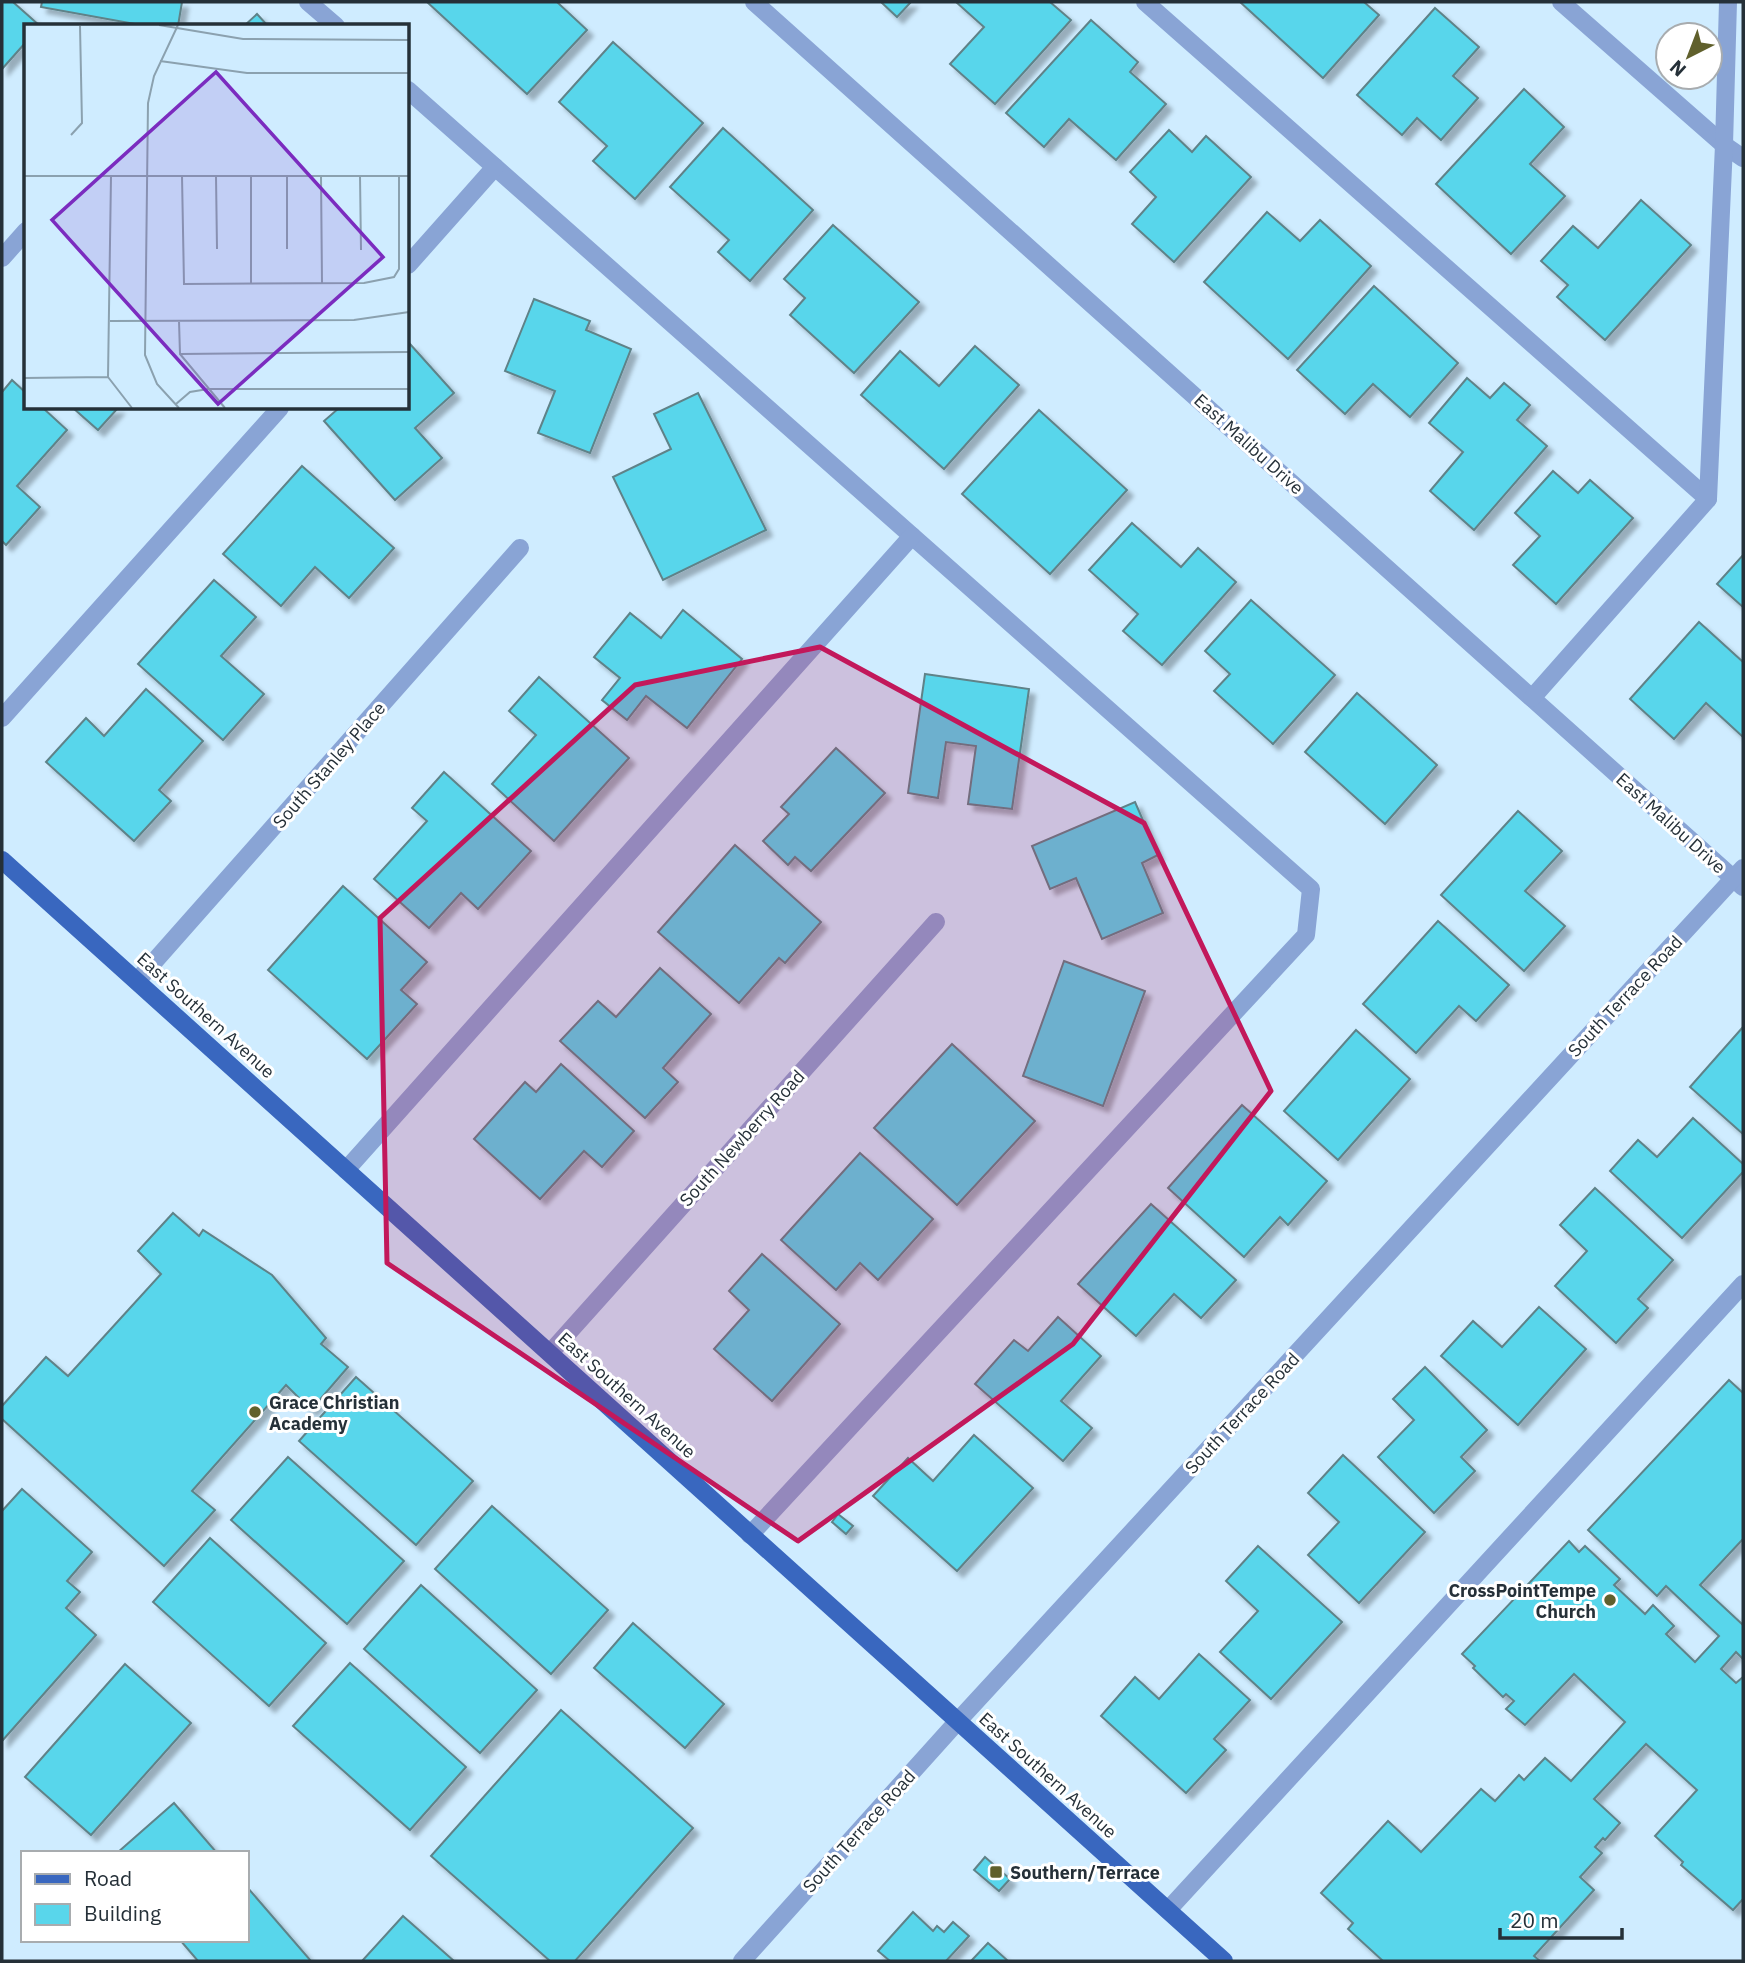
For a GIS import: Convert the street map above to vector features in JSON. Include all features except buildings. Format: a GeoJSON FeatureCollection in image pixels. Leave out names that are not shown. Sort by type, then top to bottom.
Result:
{"type":"FeatureCollection","features":[{"type":"Feature","properties":{"kind":"main road","name":"East Southern Avenue"},"geometry":{"type":"LineString","coordinates":[[2,860],[1224,1961]]}},
{"type":"Feature","properties":{"kind":"street"},"geometry":{"type":"LineString","coordinates":[[309,2],[334,24]]}},
{"type":"Feature","properties":{"kind":"street","name":"East Malibu Drive"},"geometry":{"type":"LineString","coordinates":[[754,2],[1532,698],[1740,878]]}},
{"type":"Feature","properties":{"kind":"street"},"geometry":{"type":"LineString","coordinates":[[1146,2],[1708,499]]}},
{"type":"Feature","properties":{"kind":"street"},"geometry":{"type":"LineString","coordinates":[[1561,2],[1743,159]]}},
{"type":"Feature","properties":{"kind":"street"},"geometry":{"type":"LineString","coordinates":[[1532,698],[1708,499],[1728,2]]}},
{"type":"Feature","properties":{"kind":"street"},"geometry":{"type":"LineString","coordinates":[[410,92],[1311,889],[1306,935],[750,1535]]}},
{"type":"Feature","properties":{"kind":"street"},"geometry":{"type":"LineString","coordinates":[[410,263],[495,167]]}},
{"type":"Feature","properties":{"kind":"street"},"geometry":{"type":"LineString","coordinates":[[2,258],[24,233]]}},
{"type":"Feature","properties":{"kind":"street"},"geometry":{"type":"LineString","coordinates":[[2,718],[278,410]]}},
{"type":"Feature","properties":{"kind":"street"},"geometry":{"type":"LineString","coordinates":[[346,1170],[912,536]]}},
{"type":"Feature","properties":{"kind":"street","name":"South Stanley Place"},"geometry":{"type":"LineString","coordinates":[[137,981],[520,548]]}},
{"type":"Feature","properties":{"kind":"street","name":"South Terrace Road"},"geometry":{"type":"LineString","coordinates":[[742,1961],[957,1722],[1740,878]]}},
{"type":"Feature","properties":{"kind":"street","name":"South Newberry Road"},"geometry":{"type":"LineString","coordinates":[[550,1353],[936,922]]}},
{"type":"Feature","properties":{"kind":"street"},"geometry":{"type":"LineString","coordinates":[[1168,1910],[1743,1284]]}},
{"type":"Feature","properties":{"kind":"highlighted area"},"geometry":{"type":"Polygon","coordinates":[[[820,647],[1144,823],[1271,1091],[1073,1344],[798,1541],[387,1263],[380,918],[635,685],[820,647]]]}},
{"type":"Feature","properties":{"kind":"place","name":"Grace Christian Academy"},"geometry":{"type":"Point","coordinates":[255,1412]}},
{"type":"Feature","properties":{"kind":"place","name":"CrossPointTempe Church"},"geometry":{"type":"Point","coordinates":[1610,1600]}},
{"type":"Feature","properties":{"kind":"place","name":"Southern/Terrace"},"geometry":{"type":"Point","coordinates":[996,1872]}}]}
